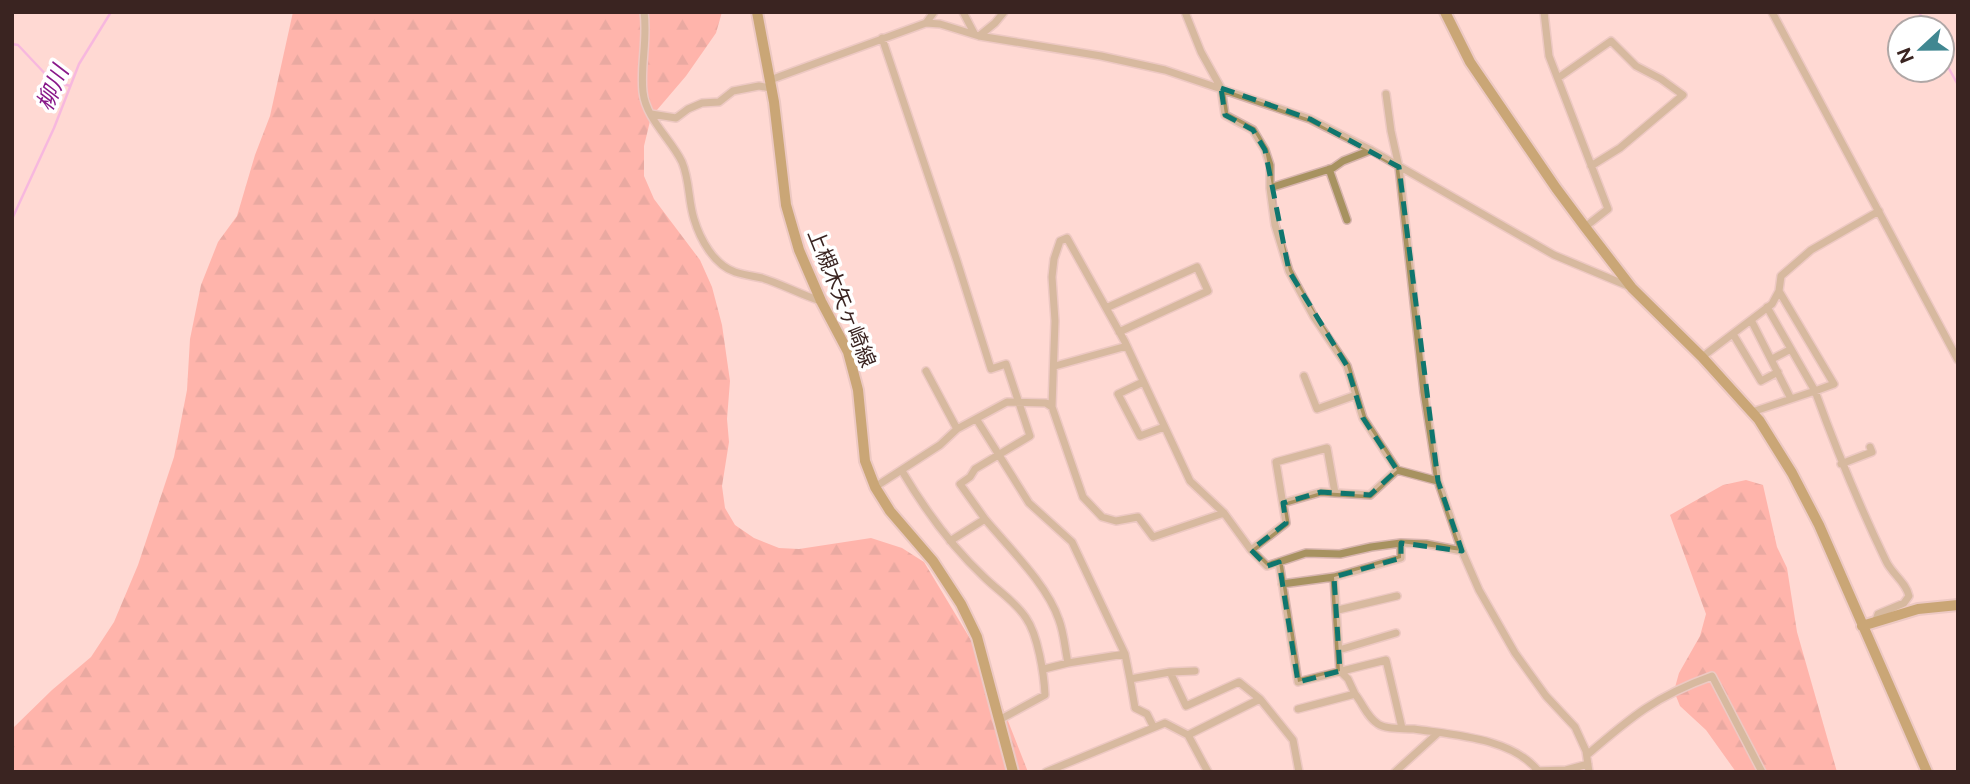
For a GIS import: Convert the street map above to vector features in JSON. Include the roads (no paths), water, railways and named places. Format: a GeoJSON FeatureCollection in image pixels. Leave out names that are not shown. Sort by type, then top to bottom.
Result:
{"type":"FeatureCollection","features":[{"type":"Feature","properties":{"kind":"street"},"geometry":{"type":"LineString","coordinates":[[644,12],[647,29],[643,94],[651,114],[681,159],[689,179],[694,222],[702,240],[717,260],[735,272],[763,278],[797,294],[821,301]]}},
{"type":"Feature","properties":{"kind":"street","name":"上槻木矢ヶ崎線"},"geometry":{"type":"LineString","coordinates":[[757,12],[771,84],[786,205],[799,250],[821,301],[848,352],[858,390],[865,461],[875,487],[890,511],[933,561],[961,604],[977,637],[1013,772]]}},
{"type":"Feature","properties":{"kind":"street"},"geometry":{"type":"LineString","coordinates":[[926,23],[934,12]]}},
{"type":"Feature","properties":{"kind":"street"},"geometry":{"type":"LineString","coordinates":[[963,12],[977,35]]}},
{"type":"Feature","properties":{"kind":"street"},"geometry":{"type":"LineString","coordinates":[[977,35],[995,23],[1004,12]]}},
{"type":"Feature","properties":{"kind":"street"},"geometry":{"type":"LineString","coordinates":[[1185,12],[1201,52],[1221,88],[1225,115],[1253,130],[1265,150],[1270,165],[1275,225],[1289,271],[1314,317],[1347,366],[1363,418],[1397,470],[1438,481]]}},
{"type":"Feature","properties":{"kind":"street"},"geometry":{"type":"LineString","coordinates":[[1445,12],[1470,62],[1585,227],[1632,288],[1752,412],[1791,473],[1819,525],[1927,772]]}},
{"type":"Feature","properties":{"kind":"street"},"geometry":{"type":"LineString","coordinates":[[1544,12],[1549,56],[1608,209],[1585,227]]}},
{"type":"Feature","properties":{"kind":"street"},"geometry":{"type":"LineString","coordinates":[[1772,12],[1958,360]]}},
{"type":"Feature","properties":{"kind":"street"},"geometry":{"type":"LineString","coordinates":[[651,114],[676,118],[702,103],[719,102],[733,91],[771,84],[882,38],[926,23],[1152,67],[1184,75],[1310,119],[1371,150],[1554,255],[1632,288]]}},
{"type":"Feature","properties":{"kind":"street"},"geometry":{"type":"LineString","coordinates":[[882,38],[991,369],[1006,364],[1030,436],[975,468],[970,477],[960,484],[1048,596],[1060,621],[1068,663]]}},
{"type":"Feature","properties":{"kind":"street"},"geometry":{"type":"LineString","coordinates":[[1558,78],[1612,41],[1636,65],[1683,95],[1620,148],[1591,166]]}},
{"type":"Feature","properties":{"kind":"street"},"geometry":{"type":"LineString","coordinates":[[1335,577],[1340,671],[1348,679],[1368,715],[1379,726],[1438,733],[1502,747],[1525,758],[1537,771],[1589,768],[1587,755],[1575,727],[1546,696],[1501,630],[1479,590],[1462,551],[1438,481],[1424,393],[1399,167],[1386,94]]}},
{"type":"Feature","properties":{"kind":"street"},"geometry":{"type":"LineString","coordinates":[[1270,188],[1329,169],[1371,150]]}},
{"type":"Feature","properties":{"kind":"street"},"geometry":{"type":"LineString","coordinates":[[1329,169],[1347,220]]}},
{"type":"Feature","properties":{"kind":"street"},"geometry":{"type":"LineString","coordinates":[[1702,358],[1772,304],[1779,291],[1781,276],[1811,250],[1879,211]]}},
{"type":"Feature","properties":{"kind":"street"},"geometry":{"type":"LineString","coordinates":[[1224,513],[1153,537],[1138,517],[1116,522],[1102,517],[1083,497],[1052,407],[1055,366],[1052,277],[1060,242],[1067,238],[1127,346],[1190,481],[1224,513],[1251,550],[1267,566],[1306,553],[1340,554],[1401,542],[1462,551]]}},
{"type":"Feature","properties":{"kind":"street"},"geometry":{"type":"LineString","coordinates":[[1105,308],[1197,267],[1208,291],[1119,332]]}},
{"type":"Feature","properties":{"kind":"street"},"geometry":{"type":"LineString","coordinates":[[1752,412],[1834,384],[1779,291]]}},
{"type":"Feature","properties":{"kind":"street"},"geometry":{"type":"LineString","coordinates":[[1767,307],[1815,391],[1841,464],[1888,565],[1908,589],[1909,596],[1904,603],[1878,614],[1877,620]]}},
{"type":"Feature","properties":{"kind":"street"},"geometry":{"type":"LineString","coordinates":[[1751,320],[1791,399]]}},
{"type":"Feature","properties":{"kind":"street"},"geometry":{"type":"LineString","coordinates":[[1733,334],[1761,381],[1778,372]]}},
{"type":"Feature","properties":{"kind":"street"},"geometry":{"type":"LineString","coordinates":[[1055,366],[1127,346]]}},
{"type":"Feature","properties":{"kind":"street"},"geometry":{"type":"LineString","coordinates":[[1772,359],[1791,349]]}},
{"type":"Feature","properties":{"kind":"street"},"geometry":{"type":"LineString","coordinates":[[926,372],[957,429]]}},
{"type":"Feature","properties":{"kind":"street"},"geometry":{"type":"LineString","coordinates":[[1304,376],[1317,409],[1356,395]]}},
{"type":"Feature","properties":{"kind":"street"},"geometry":{"type":"LineString","coordinates":[[1143,382],[1118,394],[1140,436],[1164,426]]}},
{"type":"Feature","properties":{"kind":"street"},"geometry":{"type":"LineString","coordinates":[[875,487],[940,445],[957,429],[1007,402],[1046,403],[1052,407]]}},
{"type":"Feature","properties":{"kind":"street"},"geometry":{"type":"LineString","coordinates":[[977,420],[1029,503],[1072,542],[1125,654],[1135,708],[1147,714],[1153,726]]}},
{"type":"Feature","properties":{"kind":"street"},"geometry":{"type":"LineString","coordinates":[[1841,464],[1872,452],[1870,447]]}},
{"type":"Feature","properties":{"kind":"street"},"geometry":{"type":"LineString","coordinates":[[1251,550],[1286,523],[1276,462],[1327,448],[1335,493]]}},
{"type":"Feature","properties":{"kind":"street"},"geometry":{"type":"LineString","coordinates":[[1283,503],[1321,492],[1370,495],[1397,470]]}},
{"type":"Feature","properties":{"kind":"street"},"geometry":{"type":"LineString","coordinates":[[902,471],[920,501],[950,541],[984,578],[1007,596],[1028,619],[1044,669],[1045,695],[999,720]]}},
{"type":"Feature","properties":{"kind":"street"},"geometry":{"type":"LineString","coordinates":[[950,541],[985,519]]}},
{"type":"Feature","properties":{"kind":"street"},"geometry":{"type":"LineString","coordinates":[[1282,584],[1335,577],[1401,558],[1401,542]]}},
{"type":"Feature","properties":{"kind":"street"},"geometry":{"type":"LineString","coordinates":[[1279,562],[1298,682],[1386,660],[1402,728]]}},
{"type":"Feature","properties":{"kind":"street"},"geometry":{"type":"LineString","coordinates":[[1338,610],[1397,596]]}},
{"type":"Feature","properties":{"kind":"street"},"geometry":{"type":"LineString","coordinates":[[1862,626],[1918,609],[1958,605]]}},
{"type":"Feature","properties":{"kind":"street"},"geometry":{"type":"LineString","coordinates":[[1339,650],[1396,633]]}},
{"type":"Feature","properties":{"kind":"street"},"geometry":{"type":"LineString","coordinates":[[1044,669],[1125,654]]}},
{"type":"Feature","properties":{"kind":"street"},"geometry":{"type":"LineString","coordinates":[[1130,679],[1195,671]]}},
{"type":"Feature","properties":{"kind":"street"},"geometry":{"type":"LineString","coordinates":[[1170,672],[1186,706],[1240,682],[1260,699],[1293,740],[1299,772]]}},
{"type":"Feature","properties":{"kind":"street"},"geometry":{"type":"LineString","coordinates":[[1587,755],[1648,705],[1677,688],[1712,676],[1762,772]]}},
{"type":"Feature","properties":{"kind":"street"},"geometry":{"type":"LineString","coordinates":[[1298,709],[1355,694]]}},
{"type":"Feature","properties":{"kind":"street"},"geometry":{"type":"LineString","coordinates":[[1188,735],[1260,699]]}},
{"type":"Feature","properties":{"kind":"street"},"geometry":{"type":"LineString","coordinates":[[1046,772],[1165,723],[1188,735],[1208,772]]}},
{"type":"Feature","properties":{"kind":"street"},"geometry":{"type":"LineString","coordinates":[[1395,772],[1438,733]]}},
{"type":"Feature","properties":{"kind":"waterway","name":"柳川"},"geometry":{"type":"LineString","coordinates":[[12,219],[54,128],[79,64],[111,12]]}},
{"type":"Feature","properties":{"kind":"waterway"},"geometry":{"type":"LineString","coordinates":[[12,44],[18,45],[51,80],[70,86]]}},
{"type":"Feature","properties":{"kind":"waterway"},"geometry":{"type":"LineString","coordinates":[[1956,81],[1958,85]]}}]}
